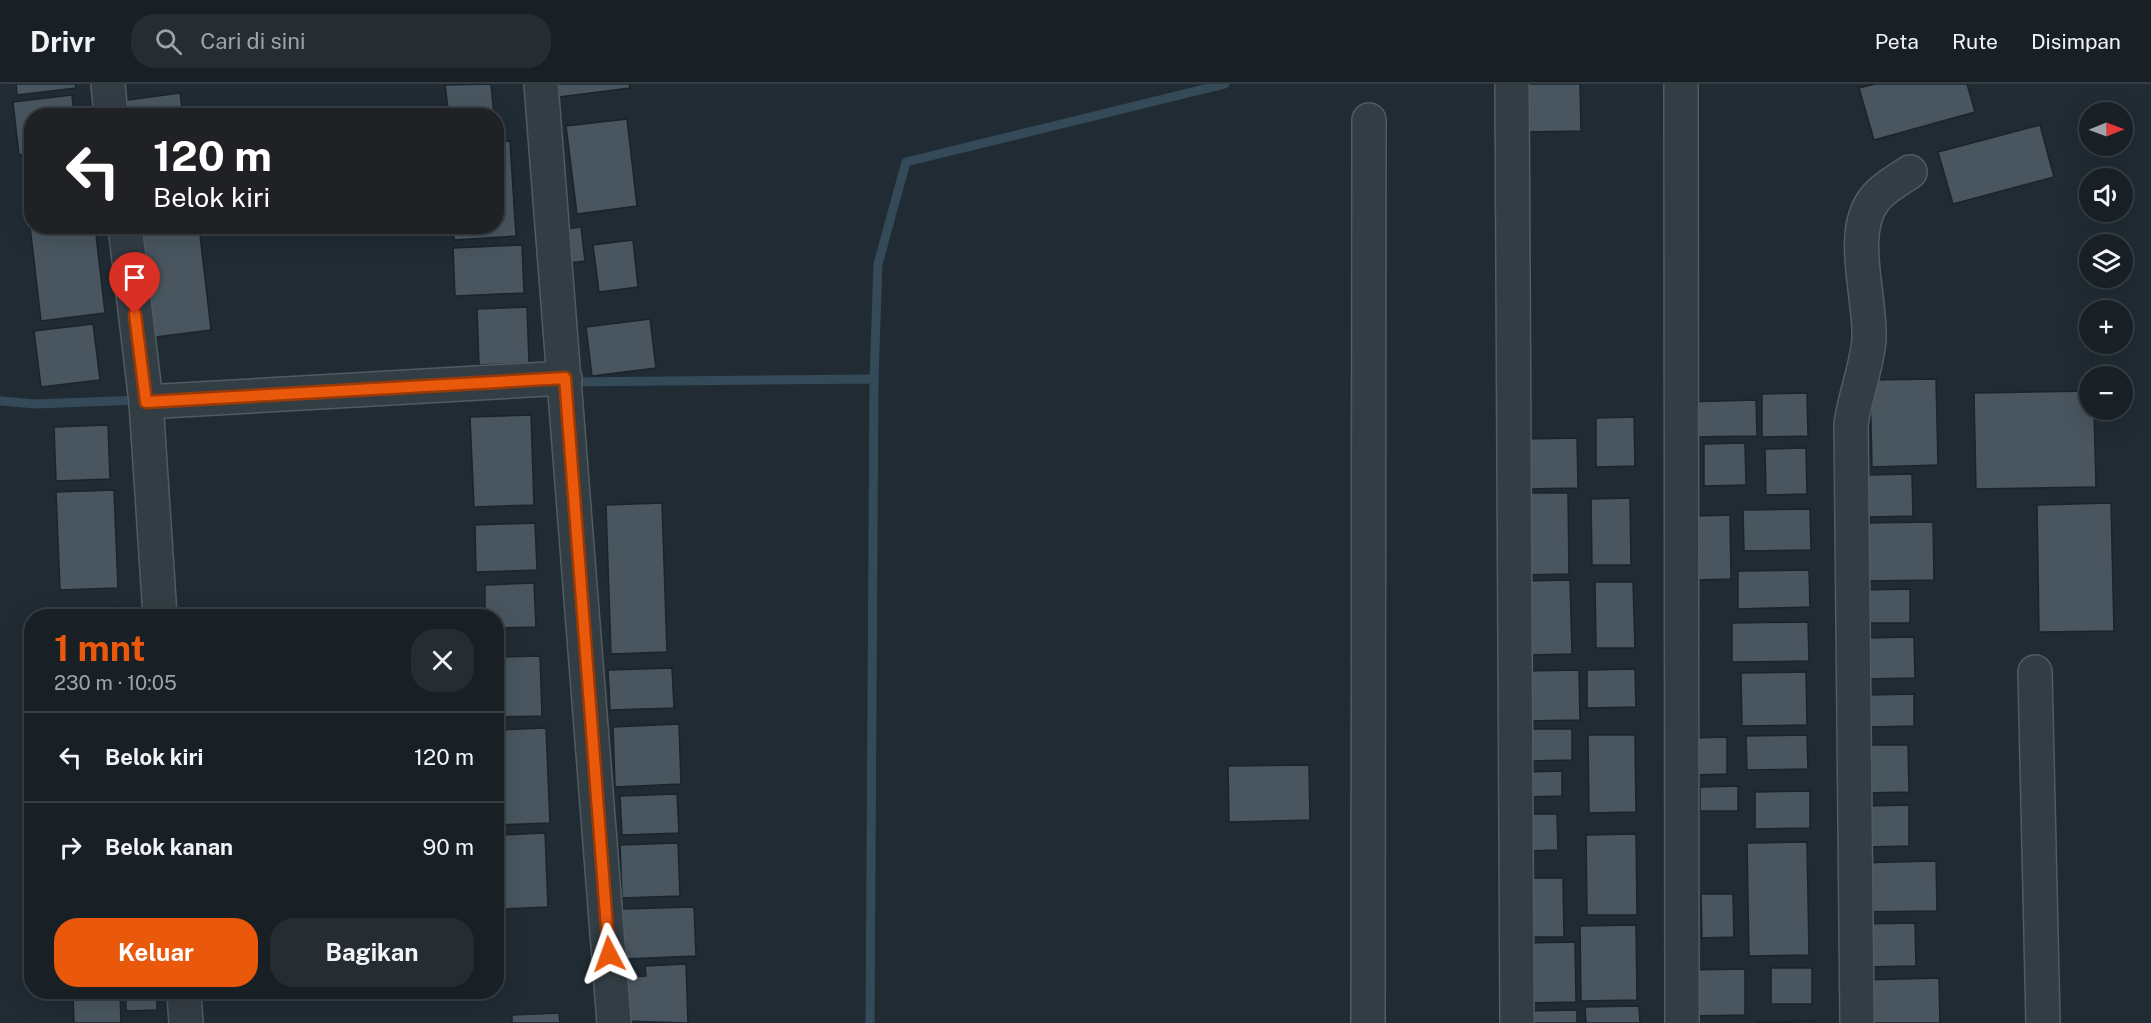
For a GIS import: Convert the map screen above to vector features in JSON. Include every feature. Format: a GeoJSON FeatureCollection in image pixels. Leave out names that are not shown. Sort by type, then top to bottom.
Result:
{"type":"FeatureCollection","features":[{"type":"Feature","properties":{"kind":"street"},"geometry":{"type":"LineString","coordinates":[[108,84],[110,108]]}},
{"type":"Feature","properties":{"kind":"street"},"geometry":{"type":"LineString","coordinates":[[541,84],[614,1023]]}},
{"type":"Feature","properties":{"kind":"street"},"geometry":{"type":"LineString","coordinates":[[1512,84],[1517,1023]]}},
{"type":"Feature","properties":{"kind":"street"},"geometry":{"type":"LineString","coordinates":[[1681,84],[1682,1023]]}},
{"type":"Feature","properties":{"kind":"street"},"geometry":{"type":"LineString","coordinates":[[1368,1023],[1369,120]]}},
{"type":"Feature","properties":{"kind":"street"},"geometry":{"type":"LineString","coordinates":[[1857,1023],[1851,424],[1869,342],[1869,312],[1862,232],[1864,217],[1876,197],[1910,172]]}},
{"type":"Feature","properties":{"kind":"street"},"geometry":{"type":"LineString","coordinates":[[125,234],[146,402],[160,609]]}},
{"type":"Feature","properties":{"kind":"street"},"geometry":{"type":"LineString","coordinates":[[146,402],[565,378]]}},
{"type":"Feature","properties":{"kind":"street"},"geometry":{"type":"LineString","coordinates":[[2036,672],[2043,1023]]}},
{"type":"Feature","properties":{"kind":"street"},"geometry":{"type":"LineString","coordinates":[[184,999],[186,1023]]}},
{"type":"Feature","properties":{"kind":"building"},"geometry":{"type":"Polygon","coordinates":[[[16,84],[75,84],[76,88],[17,95],[16,84]]]}},
{"type":"Feature","properties":{"kind":"building"},"geometry":{"type":"Polygon","coordinates":[[[491,84],[493,108],[448,108],[445,85],[491,84]]]}},
{"type":"Feature","properties":{"kind":"building"},"geometry":{"type":"Polygon","coordinates":[[[558,84],[629,84],[630,88],[559,97],[558,84]]]}},
{"type":"Feature","properties":{"kind":"building"},"geometry":{"type":"Polygon","coordinates":[[[1523,84],[1580,84],[1581,131],[1523,132],[1523,84]]]}},
{"type":"Feature","properties":{"kind":"building"},"geometry":{"type":"Polygon","coordinates":[[[1875,84],[1967,84],[1975,112],[1874,140],[1859,88],[1875,84]]]}},
{"type":"Feature","properties":{"kind":"building"},"geometry":{"type":"Polygon","coordinates":[[[180,93],[182,108],[120,108],[120,101],[180,93]]]}},
{"type":"Feature","properties":{"kind":"building"},"geometry":{"type":"Polygon","coordinates":[[[72,95],[73,108],[24,108],[24,154],[19,155],[13,102],[72,95]]]}},
{"type":"Feature","properties":{"kind":"building"},"geometry":{"type":"Polygon","coordinates":[[[627,119],[637,206],[577,214],[566,126],[627,119]]]}},
{"type":"Feature","properties":{"kind":"building"},"geometry":{"type":"Polygon","coordinates":[[[2040,125],[2054,177],[1953,204],[1938,152],[2040,125]]]}},
{"type":"Feature","properties":{"kind":"building"},"geometry":{"type":"Polygon","coordinates":[[[504,141],[510,141],[516,236],[454,240],[454,234],[504,234],[504,141]]]}},
{"type":"Feature","properties":{"kind":"building"},"geometry":{"type":"Polygon","coordinates":[[[581,227],[585,261],[562,264],[558,230],[581,227]]]}},
{"type":"Feature","properties":{"kind":"building"},"geometry":{"type":"Polygon","coordinates":[[[31,234],[96,234],[105,313],[41,321],[31,234]]]}},
{"type":"Feature","properties":{"kind":"building"},"geometry":{"type":"Polygon","coordinates":[[[136,234],[200,234],[211,330],[148,338],[136,234]]]}},
{"type":"Feature","properties":{"kind":"building"},"geometry":{"type":"Polygon","coordinates":[[[633,240],[638,287],[599,292],[593,245],[633,240]]]}},
{"type":"Feature","properties":{"kind":"building"},"geometry":{"type":"Polygon","coordinates":[[[522,245],[524,293],[455,296],[453,248],[522,245]]]}},
{"type":"Feature","properties":{"kind":"building"},"geometry":{"type":"Polygon","coordinates":[[[527,307],[529,363],[479,365],[477,309],[527,307]]]}},
{"type":"Feature","properties":{"kind":"building"},"geometry":{"type":"Polygon","coordinates":[[[650,319],[656,368],[592,376],[586,327],[650,319]]]}},
{"type":"Feature","properties":{"kind":"building"},"geometry":{"type":"Polygon","coordinates":[[[93,324],[100,380],[41,387],[34,331],[93,324]]]}},
{"type":"Feature","properties":{"kind":"building"},"geometry":{"type":"Polygon","coordinates":[[[1936,379],[1938,465],[1872,467],[1870,380],[1936,379]]]}},
{"type":"Feature","properties":{"kind":"building"},"geometry":{"type":"Polygon","coordinates":[[[2079,391],[2079,420],[2094,420],[2096,487],[1976,489],[1974,393],[2079,391]]]}},
{"type":"Feature","properties":{"kind":"building"},"geometry":{"type":"Polygon","coordinates":[[[1807,393],[1808,436],[1762,437],[1762,394],[1807,393]]]}},
{"type":"Feature","properties":{"kind":"building"},"geometry":{"type":"Polygon","coordinates":[[[1756,400],[1757,436],[1685,437],[1684,402],[1756,400]]]}},
{"type":"Feature","properties":{"kind":"building"},"geometry":{"type":"Polygon","coordinates":[[[531,415],[534,505],[474,507],[470,417],[531,415]]]}},
{"type":"Feature","properties":{"kind":"building"},"geometry":{"type":"Polygon","coordinates":[[[1634,417],[1635,466],[1596,467],[1596,418],[1634,417]]]}},
{"type":"Feature","properties":{"kind":"building"},"geometry":{"type":"Polygon","coordinates":[[[108,425],[110,479],[56,481],[54,427],[108,425]]]}},
{"type":"Feature","properties":{"kind":"building"},"geometry":{"type":"Polygon","coordinates":[[[1577,438],[1578,488],[1521,489],[1520,439],[1577,438]]]}},
{"type":"Feature","properties":{"kind":"building"},"geometry":{"type":"Polygon","coordinates":[[[1745,443],[1746,485],[1704,486],[1704,444],[1745,443]]]}},
{"type":"Feature","properties":{"kind":"building"},"geometry":{"type":"Polygon","coordinates":[[[1806,448],[1807,494],[1766,495],[1765,449],[1806,448]]]}},
{"type":"Feature","properties":{"kind":"building"},"geometry":{"type":"Polygon","coordinates":[[[1912,474],[1913,516],[1868,517],[1867,475],[1912,474]]]}},
{"type":"Feature","properties":{"kind":"building"},"geometry":{"type":"Polygon","coordinates":[[[114,490],[118,588],[60,590],[56,492],[114,490]]]}},
{"type":"Feature","properties":{"kind":"building"},"geometry":{"type":"Polygon","coordinates":[[[1522,493],[1568,493],[1569,574],[1524,575],[1522,493]]]}},
{"type":"Feature","properties":{"kind":"building"},"geometry":{"type":"Polygon","coordinates":[[[1630,498],[1631,565],[1592,565],[1591,499],[1630,498]]]}},
{"type":"Feature","properties":{"kind":"building"},"geometry":{"type":"Polygon","coordinates":[[[662,503],[667,652],[611,654],[606,505],[662,503]]]}},
{"type":"Feature","properties":{"kind":"building"},"geometry":{"type":"Polygon","coordinates":[[[2111,503],[2114,631],[2039,632],[2037,505],[2111,503]]]}},
{"type":"Feature","properties":{"kind":"building"},"geometry":{"type":"Polygon","coordinates":[[[1810,509],[1811,550],[1744,551],[1743,510],[1810,509]]]}},
{"type":"Feature","properties":{"kind":"building"},"geometry":{"type":"Polygon","coordinates":[[[1730,515],[1731,579],[1697,580],[1696,516],[1730,515]]]}},
{"type":"Feature","properties":{"kind":"building"},"geometry":{"type":"Polygon","coordinates":[[[1933,522],[1934,580],[1867,581],[1865,523],[1933,522]]]}},
{"type":"Feature","properties":{"kind":"building"},"geometry":{"type":"Polygon","coordinates":[[[535,523],[537,570],[476,572],[475,525],[535,523]]]}},
{"type":"Feature","properties":{"kind":"building"},"geometry":{"type":"Polygon","coordinates":[[[1809,570],[1810,607],[1738,609],[1738,571],[1809,570]]]}},
{"type":"Feature","properties":{"kind":"building"},"geometry":{"type":"Polygon","coordinates":[[[1570,580],[1572,654],[1525,655],[1524,581],[1570,580]]]}},
{"type":"Feature","properties":{"kind":"building"},"geometry":{"type":"Polygon","coordinates":[[[1595,582],[1633,582],[1635,648],[1596,648],[1595,582]]]}},
{"type":"Feature","properties":{"kind":"building"},"geometry":{"type":"Polygon","coordinates":[[[534,583],[536,627],[504,628],[504,609],[485,609],[485,585],[534,583]]]}},
{"type":"Feature","properties":{"kind":"building"},"geometry":{"type":"Polygon","coordinates":[[[1910,589],[1910,623],[1863,623],[1862,590],[1910,589]]]}},
{"type":"Feature","properties":{"kind":"building"},"geometry":{"type":"Polygon","coordinates":[[[122,607],[122,609],[64,609],[122,607]]]}},
{"type":"Feature","properties":{"kind":"building"},"geometry":{"type":"Polygon","coordinates":[[[1808,622],[1809,661],[1732,662],[1732,623],[1808,622]]]}},
{"type":"Feature","properties":{"kind":"building"},"geometry":{"type":"Polygon","coordinates":[[[1914,637],[1915,678],[1867,679],[1866,638],[1914,637]]]}},
{"type":"Feature","properties":{"kind":"building"},"geometry":{"type":"Polygon","coordinates":[[[540,656],[542,716],[504,717],[504,657],[540,656]]]}},
{"type":"Feature","properties":{"kind":"building"},"geometry":{"type":"Polygon","coordinates":[[[672,668],[674,708],[610,710],[608,670],[672,668]]]}},
{"type":"Feature","properties":{"kind":"building"},"geometry":{"type":"Polygon","coordinates":[[[1635,669],[1636,707],[1587,708],[1587,670],[1635,669]]]}},
{"type":"Feature","properties":{"kind":"building"},"geometry":{"type":"Polygon","coordinates":[[[1579,670],[1580,720],[1521,721],[1520,671],[1579,670]]]}},
{"type":"Feature","properties":{"kind":"building"},"geometry":{"type":"Polygon","coordinates":[[[1806,672],[1807,725],[1742,726],[1741,673],[1806,672]]]}},
{"type":"Feature","properties":{"kind":"building"},"geometry":{"type":"Polygon","coordinates":[[[1914,694],[1914,726],[1870,727],[1870,695],[1914,694]]]}},
{"type":"Feature","properties":{"kind":"building"},"geometry":{"type":"Polygon","coordinates":[[[679,724],[681,784],[615,787],[613,727],[679,724]]]}},
{"type":"Feature","properties":{"kind":"building"},"geometry":{"type":"Polygon","coordinates":[[[546,728],[550,823],[504,825],[504,730],[546,728]]]}},
{"type":"Feature","properties":{"kind":"building"},"geometry":{"type":"Polygon","coordinates":[[[1526,729],[1572,729],[1572,760],[1526,761],[1526,729]]]}},
{"type":"Feature","properties":{"kind":"building"},"geometry":{"type":"Polygon","coordinates":[[[1588,735],[1635,735],[1636,812],[1589,813],[1588,735]]]}},
{"type":"Feature","properties":{"kind":"building"},"geometry":{"type":"Polygon","coordinates":[[[1807,735],[1808,769],[1747,770],[1746,736],[1807,735]]]}},
{"type":"Feature","properties":{"kind":"building"},"geometry":{"type":"Polygon","coordinates":[[[1727,737],[1727,774],[1693,775],[1692,738],[1727,737]]]}},
{"type":"Feature","properties":{"kind":"building"},"geometry":{"type":"Polygon","coordinates":[[[1866,745],[1908,745],[1909,792],[1866,793],[1866,745]]]}},
{"type":"Feature","properties":{"kind":"building"},"geometry":{"type":"Polygon","coordinates":[[[1309,765],[1310,820],[1229,822],[1228,766],[1309,765]]]}},
{"type":"Feature","properties":{"kind":"building"},"geometry":{"type":"Polygon","coordinates":[[[1562,771],[1562,796],[1526,797],[1526,772],[1562,771]]]}},
{"type":"Feature","properties":{"kind":"building"},"geometry":{"type":"Polygon","coordinates":[[[1738,786],[1738,811],[1700,811],[1700,787],[1738,786]]]}},
{"type":"Feature","properties":{"kind":"building"},"geometry":{"type":"Polygon","coordinates":[[[1810,791],[1810,828],[1755,829],[1755,792],[1810,791]]]}},
{"type":"Feature","properties":{"kind":"building"},"geometry":{"type":"Polygon","coordinates":[[[677,794],[679,833],[622,835],[620,796],[677,794]]]}},
{"type":"Feature","properties":{"kind":"building"},"geometry":{"type":"Polygon","coordinates":[[[1909,805],[1909,846],[1867,847],[1867,806],[1909,805]]]}},
{"type":"Feature","properties":{"kind":"building"},"geometry":{"type":"Polygon","coordinates":[[[1523,814],[1557,814],[1558,850],[1524,851],[1523,814]]]}},
{"type":"Feature","properties":{"kind":"building"},"geometry":{"type":"Polygon","coordinates":[[[545,833],[548,907],[504,909],[504,835],[545,833]]]}},
{"type":"Feature","properties":{"kind":"building"},"geometry":{"type":"Polygon","coordinates":[[[1636,834],[1637,915],[1587,915],[1586,835],[1636,834]]]}},
{"type":"Feature","properties":{"kind":"building"},"geometry":{"type":"Polygon","coordinates":[[[1807,842],[1809,955],[1749,956],[1747,843],[1807,842]]]}},
{"type":"Feature","properties":{"kind":"building"},"geometry":{"type":"Polygon","coordinates":[[[678,843],[680,896],[622,898],[620,845],[678,843]]]}},
{"type":"Feature","properties":{"kind":"building"},"geometry":{"type":"Polygon","coordinates":[[[1936,861],[1937,911],[1856,912],[1856,863],[1936,861]]]}},
{"type":"Feature","properties":{"kind":"building"},"geometry":{"type":"Polygon","coordinates":[[[1526,878],[1563,878],[1564,937],[1527,937],[1526,878]]]}},
{"type":"Feature","properties":{"kind":"building"},"geometry":{"type":"Polygon","coordinates":[[[1701,894],[1733,894],[1734,937],[1702,938],[1701,894]]]}},
{"type":"Feature","properties":{"kind":"building"},"geometry":{"type":"Polygon","coordinates":[[[694,907],[696,956],[624,959],[622,909],[694,907]]]}},
{"type":"Feature","properties":{"kind":"building"},"geometry":{"type":"Polygon","coordinates":[[[1915,923],[1916,966],[1862,967],[1861,924],[1915,923]]]}},
{"type":"Feature","properties":{"kind":"building"},"geometry":{"type":"Polygon","coordinates":[[[1636,925],[1637,1000],[1581,1001],[1580,926],[1636,925]]]}},
{"type":"Feature","properties":{"kind":"building"},"geometry":{"type":"Polygon","coordinates":[[[1575,942],[1576,1002],[1524,1003],[1523,943],[1575,942]]]}},
{"type":"Feature","properties":{"kind":"building"},"geometry":{"type":"Polygon","coordinates":[[[686,964],[688,1023],[625,1021],[623,977],[646,976],[645,966],[686,964]]]}},
{"type":"Feature","properties":{"kind":"building"},"geometry":{"type":"Polygon","coordinates":[[[1771,968],[1812,968],[1812,1004],[1771,1004],[1771,968]]]}},
{"type":"Feature","properties":{"kind":"building"},"geometry":{"type":"Polygon","coordinates":[[[1745,969],[1745,1015],[1689,1016],[1688,970],[1745,969]]]}},
{"type":"Feature","properties":{"kind":"building"},"geometry":{"type":"Polygon","coordinates":[[[1939,978],[1940,1023],[1860,1023],[1859,980],[1939,978]]]}},
{"type":"Feature","properties":{"kind":"building"},"geometry":{"type":"Polygon","coordinates":[[[73,999],[120,999],[121,1023],[74,1023],[73,999]]]}},
{"type":"Feature","properties":{"kind":"building"},"geometry":{"type":"Polygon","coordinates":[[[126,999],[157,999],[157,1010],[126,1011],[126,999]]]}},
{"type":"Feature","properties":{"kind":"building"},"geometry":{"type":"Polygon","coordinates":[[[1639,1006],[1640,1023],[1586,1023],[1585,1007],[1639,1006]]]}},
{"type":"Feature","properties":{"kind":"building"},"geometry":{"type":"Polygon","coordinates":[[[1577,1010],[1577,1023],[1525,1023],[1525,1011],[1577,1010]]]}},
{"type":"Feature","properties":{"kind":"building"},"geometry":{"type":"Polygon","coordinates":[[[559,1013],[560,1023],[512,1023],[512,1015],[559,1013]]]}},
{"type":"Feature","properties":{"kind":"building"},"geometry":{"type":"Polygon","coordinates":[[[1814,1021],[1814,1023],[1757,1023],[1757,1022],[1814,1021]]]}},
{"type":"Feature","properties":{"kind":"waterway"},"geometry":{"type":"LineString","coordinates":[[874,379],[878,264],[906,162],[1225,84]]}},
{"type":"Feature","properties":{"kind":"waterway"},"geometry":{"type":"LineString","coordinates":[[569,382],[874,379],[870,1023]]}},
{"type":"Feature","properties":{"kind":"waterway"},"geometry":{"type":"LineString","coordinates":[[0,401],[36,404],[141,400]]}},
{"type":"Feature","properties":{"kind":"route"},"geometry":{"type":"LineString","coordinates":[[135,314],[146,402],[565,378],[609,954]]}}]}
